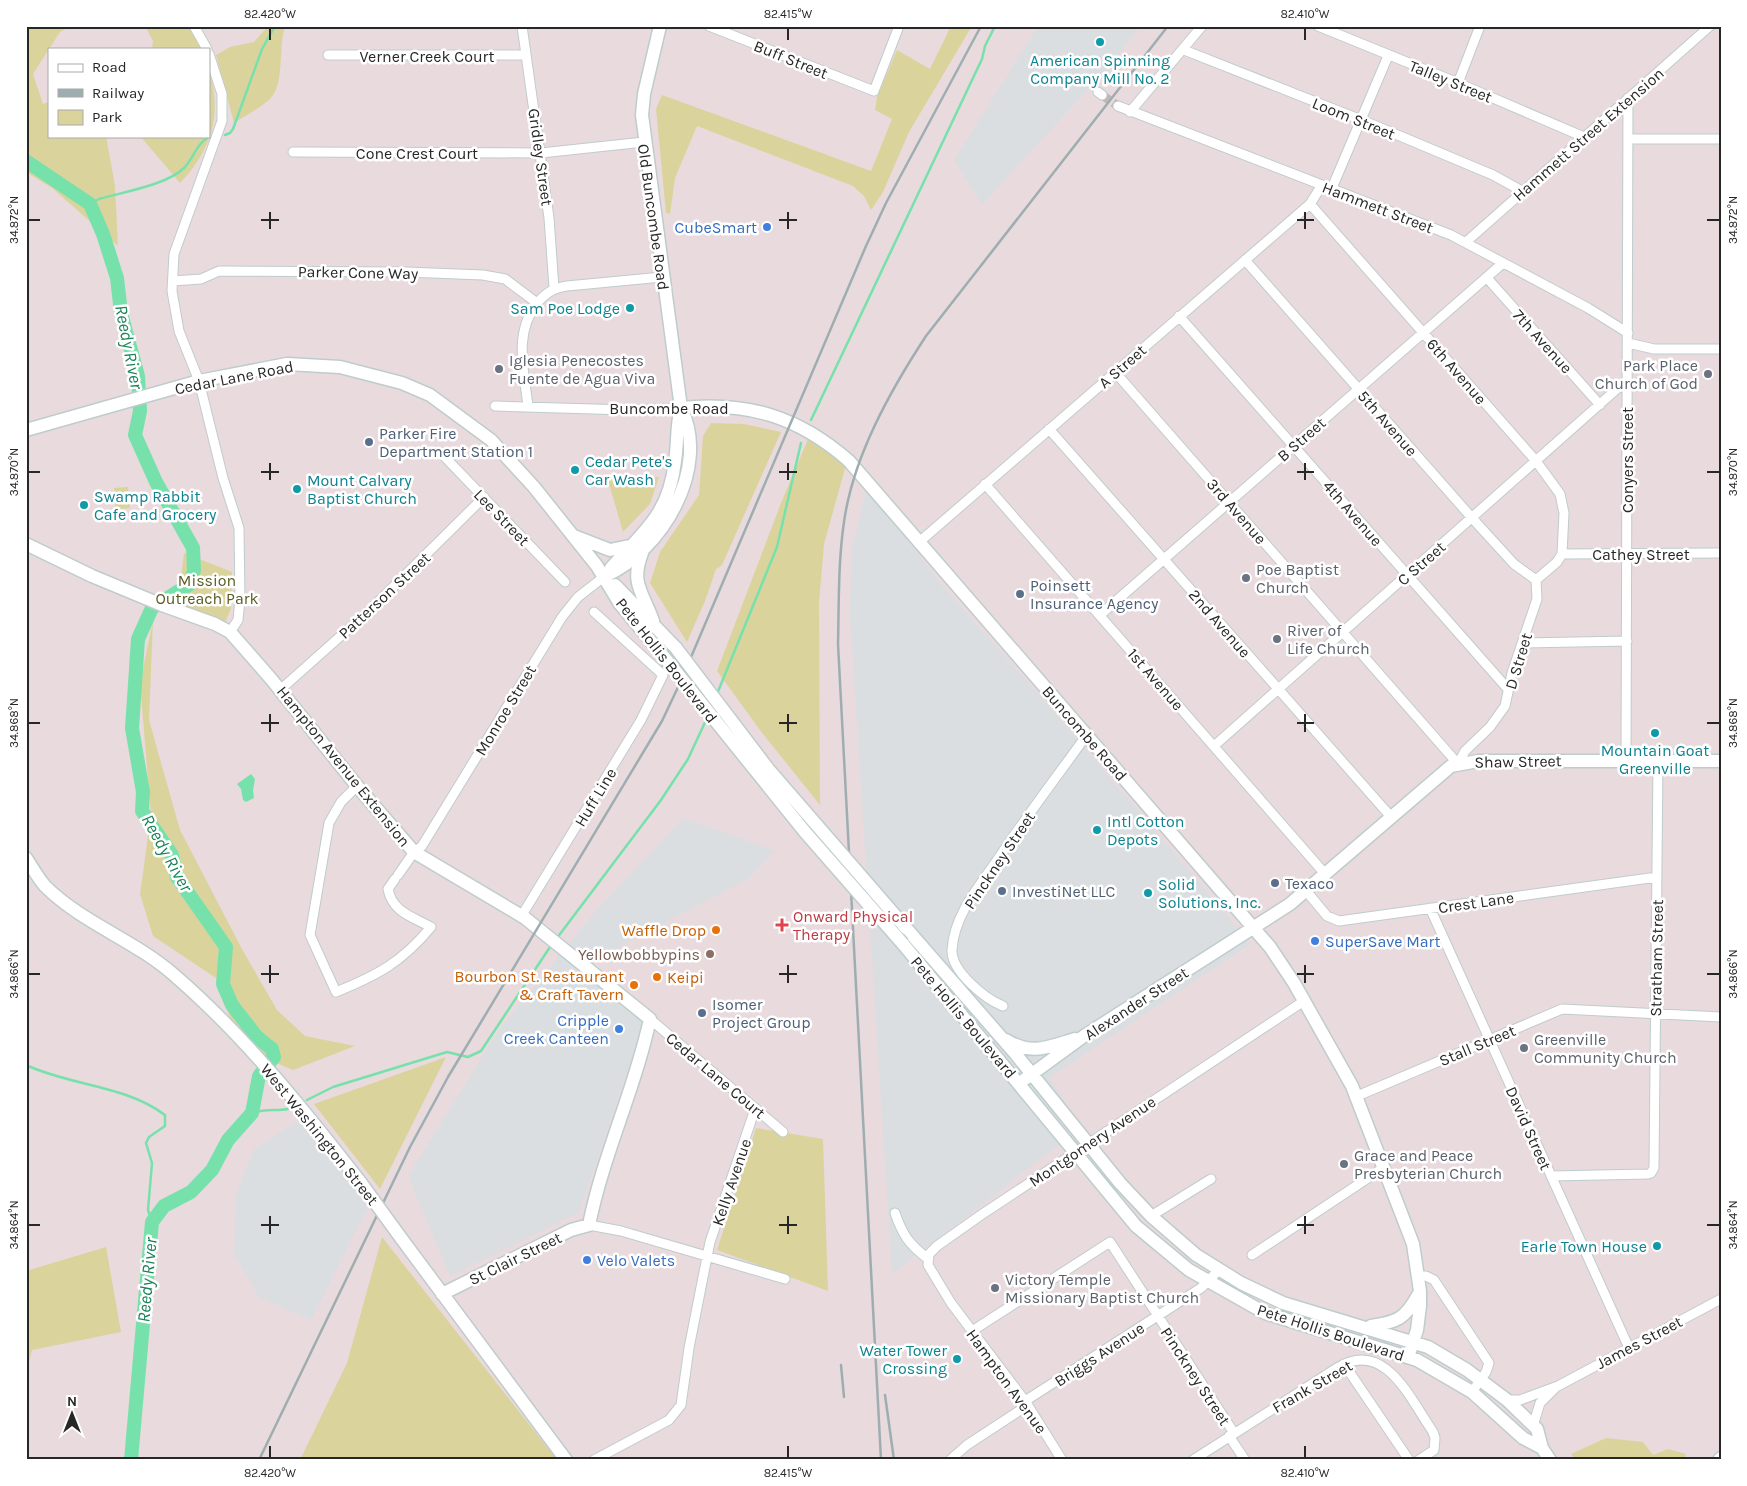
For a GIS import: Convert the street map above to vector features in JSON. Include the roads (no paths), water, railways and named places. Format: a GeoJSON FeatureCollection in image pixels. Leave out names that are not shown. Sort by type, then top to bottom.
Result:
{"type":"FeatureCollection","features":[{"type":"Feature","properties":{"kind":"street","name":"Gridley Street"},"geometry":{"type":"LineString","coordinates":[[522,26],[549,218],[554,288]]}},
{"type":"Feature","properties":{"kind":"street","name":"Old Buncombe Road"},"geometry":{"type":"LineString","coordinates":[[605,576],[622,568],[638,548],[670,516],[686,475],[689,423],[681,408],[644,142],[642,115],[644,94],[660,26]]}},
{"type":"Feature","properties":{"kind":"street","name":"Buff Street"},"geometry":{"type":"LineString","coordinates":[[709,26],[874,91],[899,26]]}},
{"type":"Feature","properties":{"kind":"street"},"geometry":{"type":"LineString","coordinates":[[1130,112],[1184,50],[1202,26]]}},
{"type":"Feature","properties":{"kind":"street","name":"Talley Street"},"geometry":{"type":"LineString","coordinates":[[1318,26],[1458,83],[1584,138]]}},
{"type":"Feature","properties":{"kind":"street"},"geometry":{"type":"LineString","coordinates":[[1458,83],[1480,26]]}},
{"type":"Feature","properties":{"kind":"street"},"geometry":{"type":"LineString","coordinates":[[196,27],[206,48]]}},
{"type":"Feature","properties":{"kind":"street","name":"Hammett Street Extension"},"geometry":{"type":"LineString","coordinates":[[1466,242],[1708,27]]}},
{"type":"Feature","properties":{"kind":"street","name":"Loom Street"},"geometry":{"type":"LineString","coordinates":[[1184,50],[1493,175],[1522,191]]}},
{"type":"Feature","properties":{"kind":"street","name":"Verner Creek Court"},"geometry":{"type":"LineString","coordinates":[[328,55],[526,55]]}},
{"type":"Feature","properties":{"kind":"street"},"geometry":{"type":"LineString","coordinates":[[1332,188],[1388,56]]}},
{"type":"Feature","properties":{"kind":"street"},"geometry":{"type":"LineString","coordinates":[[210,57],[222,94],[222,121],[174,254],[173,281],[174,307],[179,331],[198,381],[223,478],[239,528],[240,599],[238,620],[230,632]]}},
{"type":"Feature","properties":{"kind":"street","name":"Conyers Street"},"geometry":{"type":"LineString","coordinates":[[1626,761],[1630,139],[1628,98]]}},
{"type":"Feature","properties":{"kind":"street","name":"Hammett Street"},"geometry":{"type":"LineString","coordinates":[[1118,106],[1332,188],[1466,242],[1588,308],[1628,332]]}},
{"type":"Feature","properties":{"kind":"street"},"geometry":{"type":"LineString","coordinates":[[1630,139],[1721,139]]}},
{"type":"Feature","properties":{"kind":"street","name":"Cone Crest Court"},"geometry":{"type":"LineString","coordinates":[[293,152],[541,153],[644,142]]}},
{"type":"Feature","properties":{"kind":"street","name":"A Street"},"geometry":{"type":"LineString","coordinates":[[918,543],[1310,204],[1322,185]]}},
{"type":"Feature","properties":{"kind":"street","name":"6th Avenue"},"geometry":{"type":"LineString","coordinates":[[1310,204],[1536,461],[1558,490],[1563,502],[1564,541],[1562,554]]}},
{"type":"Feature","properties":{"kind":"street","name":"5th Avenue"},"geometry":{"type":"LineString","coordinates":[[1245,260],[1472,518],[1514,564],[1536,580]]}},
{"type":"Feature","properties":{"kind":"street","name":"B Street"},"geometry":{"type":"LineString","coordinates":[[1100,615],[1503,263]]}},
{"type":"Feature","properties":{"kind":"street","name":"Parker Cone Way"},"geometry":{"type":"LineString","coordinates":[[173,281],[202,279],[219,271],[406,272],[484,275],[505,279],[537,303]]}},
{"type":"Feature","properties":{"kind":"street"},"geometry":{"type":"LineString","coordinates":[[528,406],[522,336],[525,321],[537,303],[554,288],[662,277]]}},
{"type":"Feature","properties":{"kind":"street","name":"7th Avenue"},"geometry":{"type":"LineString","coordinates":[[1487,278],[1600,405]]}},
{"type":"Feature","properties":{"kind":"street","name":"4th Avenue"},"geometry":{"type":"LineString","coordinates":[[1179,316],[1507,688]]}},
{"type":"Feature","properties":{"kind":"street"},"geometry":{"type":"LineString","coordinates":[[1628,343],[1654,349],[1721,349]]}},
{"type":"Feature","properties":{"kind":"street","name":"Cedar Lane Road"},"geometry":{"type":"LineString","coordinates":[[26,430],[198,381],[287,364],[313,364],[364,372],[402,383],[430,395],[491,440],[534,487],[605,576]]}},
{"type":"Feature","properties":{"kind":"street","name":"3rd Avenue"},"geometry":{"type":"LineString","coordinates":[[1115,372],[1458,764]]}},
{"type":"Feature","properties":{"kind":"street","name":"C Street"},"geometry":{"type":"LineString","coordinates":[[1214,746],[1628,380]]}},
{"type":"Feature","properties":{"kind":"street","name":"Buncombe Road"},"geometry":{"type":"LineString","coordinates":[[495,406],[628,410],[730,406],[784,419],[811,432],[849,461],[918,543],[1255,928],[1304,1001],[1352,1086],[1413,1244],[1420,1291],[1414,1342],[1408,1357]]}},
{"type":"Feature","properties":{"kind":"street","name":"2nd Avenue"},"geometry":{"type":"LineString","coordinates":[[1049,429],[1392,818]]}},
{"type":"Feature","properties":{"kind":"street","name":"Lee Street"},"geometry":{"type":"LineString","coordinates":[[440,452],[565,582]]}},
{"type":"Feature","properties":{"kind":"street","name":"1st Avenue"},"geometry":{"type":"LineString","coordinates":[[985,484],[1326,875]]}},
{"type":"Feature","properties":{"kind":"street","name":"Patterson Street"},"geometry":{"type":"LineString","coordinates":[[280,690],[370,609],[484,497]]}},
{"type":"Feature","properties":{"kind":"street"},"geometry":{"type":"LineString","coordinates":[[573,535],[610,550],[638,548]]}},
{"type":"Feature","properties":{"kind":"street","name":"Hampton Avenue Extension"},"geometry":{"type":"LineString","coordinates":[[26,544],[59,561],[162,605],[215,624],[230,632],[414,852],[522,916],[650,1019]]}},
{"type":"Feature","properties":{"kind":"street","name":"Old Buncombe Road"},"geometry":{"type":"LineString","coordinates":[[638,548],[637,587],[648,606],[654,625]]}},
{"type":"Feature","properties":{"kind":"street"},"geometry":{"type":"LineString","coordinates":[[1536,580],[1557,562],[1562,554]]}},
{"type":"Feature","properties":{"kind":"street","name":"Cathey Street"},"geometry":{"type":"LineString","coordinates":[[1562,554],[1721,554]]}},
{"type":"Feature","properties":{"kind":"street","name":"Pete Hollis Boulevard"},"geometry":{"type":"LineString","coordinates":[[605,576],[676,648],[769,770],[1000,1036],[1088,1144],[1151,1216],[1196,1255],[1255,1291],[1283,1303],[1368,1327],[1428,1347],[1481,1380],[1507,1400],[1537,1429],[1542,1448],[1550,1460]]}},
{"type":"Feature","properties":{"kind":"street","name":"Pete Hollis Boulevard"},"geometry":{"type":"LineString","coordinates":[[605,576],[620,604],[793,817],[903,944],[1136,1226],[1189,1270],[1266,1313],[1408,1357],[1472,1392],[1523,1438],[1542,1448]]}},
{"type":"Feature","properties":{"kind":"street","name":"Monroe Street"},"geometry":{"type":"LineString","coordinates":[[357,786],[341,802],[329,823],[310,935],[336,992],[371,978],[412,950],[431,927],[397,909],[390,901],[388,889],[414,852],[422,846],[562,617],[578,597],[605,576]]}},
{"type":"Feature","properties":{"kind":"street","name":"D Street"},"geometry":{"type":"LineString","coordinates":[[1458,764],[1464,751],[1500,716],[1506,702],[1507,688],[1537,599],[1536,580]]}},
{"type":"Feature","properties":{"kind":"street","name":"Huff Line"},"geometry":{"type":"LineString","coordinates":[[522,916],[626,745],[663,675],[594,612]]}},
{"type":"Feature","properties":{"kind":"street"},"geometry":{"type":"LineString","coordinates":[[1523,643],[1627,641]]}},
{"type":"Feature","properties":{"kind":"street","name":"Pinckney Street"},"geometry":{"type":"LineString","coordinates":[[1003,1006],[987,1000],[954,962],[952,950],[956,930],[974,894],[1086,736]]}},
{"type":"Feature","properties":{"kind":"street","name":"Shaw Street"},"geometry":{"type":"LineString","coordinates":[[1255,928],[1307,892],[1441,774],[1458,764],[1478,761],[1721,761]]}},
{"type":"Feature","properties":{"kind":"street","name":"Stratham Street"},"geometry":{"type":"LineString","coordinates":[[1551,1176],[1651,1174],[1654,1168],[1658,761]]}},
{"type":"Feature","properties":{"kind":"street","name":"West Washington Street"},"geometry":{"type":"LineString","coordinates":[[26,858],[45,885],[64,902],[173,973],[246,1044],[277,1078],[361,1183],[566,1460]]}},
{"type":"Feature","properties":{"kind":"street","name":"Crest Lane"},"geometry":{"type":"LineString","coordinates":[[1307,892],[1327,916],[1336,921],[1657,877]]}},
{"type":"Feature","properties":{"kind":"street","name":"David Street"},"geometry":{"type":"LineString","coordinates":[[1430,908],[1629,1348]]}},
{"type":"Feature","properties":{"kind":"street","name":"Alexander Street"},"geometry":{"type":"LineString","coordinates":[[1020,1084],[1084,1036],[1255,928]]}},
{"type":"Feature","properties":{"kind":"street","name":"Montgomery Avenue"},"geometry":{"type":"LineString","coordinates":[[928,1259],[931,1252],[944,1240],[1304,1001]]}},
{"type":"Feature","properties":{"kind":"street","name":"Stall Street"},"geometry":{"type":"LineString","coordinates":[[1355,1097],[1566,1008],[1721,1017]]}},
{"type":"Feature","properties":{"kind":"street"},"geometry":{"type":"LineString","coordinates":[[650,1019],[644,1046],[597,1191],[589,1225],[612,1229],[707,1255],[785,1279]]}},
{"type":"Feature","properties":{"kind":"street","name":"Cedar Lane Court"},"geometry":{"type":"LineString","coordinates":[[650,1019],[783,1132]]}},
{"type":"Feature","properties":{"kind":"street"},"geometry":{"type":"LineString","coordinates":[[1000,1036],[1030,1050],[1044,1048],[1084,1036]]}},
{"type":"Feature","properties":{"kind":"street","name":"Kelly Avenue"},"geometry":{"type":"LineString","coordinates":[[594,1460],[668,1420],[679,1409],[684,1397],[689,1348],[707,1255],[755,1109]]}},
{"type":"Feature","properties":{"kind":"street"},"geometry":{"type":"LineString","coordinates":[[1252,1255],[1383,1168]]}},
{"type":"Feature","properties":{"kind":"street"},"geometry":{"type":"LineString","coordinates":[[1151,1216],[1211,1179]]}},
{"type":"Feature","properties":{"kind":"street"},"geometry":{"type":"LineString","coordinates":[[896,1213],[901,1231],[909,1244],[928,1259]]}},
{"type":"Feature","properties":{"kind":"street","name":"St Clair Street"},"geometry":{"type":"LineString","coordinates":[[442,1294],[571,1230],[589,1225]]}},
{"type":"Feature","properties":{"kind":"street","name":"Pinckney Street"},"geometry":{"type":"LineString","coordinates":[[972,1331],[1110,1242],[1245,1460]]}},
{"type":"Feature","properties":{"kind":"street","name":"Hampton Avenue"},"geometry":{"type":"LineString","coordinates":[[928,1259],[929,1269],[950,1303],[1027,1403],[1062,1460]]}},
{"type":"Feature","properties":{"kind":"street","name":"Briggs Avenue"},"geometry":{"type":"LineString","coordinates":[[950,1460],[967,1445],[1027,1403],[1208,1282],[1219,1270]]}},
{"type":"Feature","properties":{"kind":"street"},"geometry":{"type":"LineString","coordinates":[[1418,1276],[1426,1276],[1434,1280],[1489,1363],[1488,1369],[1472,1392]]}},
{"type":"Feature","properties":{"kind":"street"},"geometry":{"type":"LineString","coordinates":[[1368,1327],[1399,1320],[1411,1309],[1420,1291]]}},
{"type":"Feature","properties":{"kind":"street","name":"James Street"},"geometry":{"type":"LineString","coordinates":[[1507,1400],[1520,1400],[1558,1386],[1721,1299]]}},
{"type":"Feature","properties":{"kind":"street","name":"Frank Street"},"geometry":{"type":"LineString","coordinates":[[1193,1460],[1344,1364],[1355,1360],[1370,1360],[1392,1372],[1436,1438],[1434,1450],[1419,1460]]}},
{"type":"Feature","properties":{"kind":"street"},"geometry":{"type":"LineString","coordinates":[[1344,1364],[1409,1460]]}},
{"type":"Feature","properties":{"kind":"street","name":"James Street"},"geometry":{"type":"LineString","coordinates":[[1533,1426],[1540,1403],[1558,1386]]}},
{"type":"Feature","properties":{"kind":"waterway"},"geometry":{"type":"LineString","coordinates":[[225,135],[233,129],[262,49],[275,26]]}},
{"type":"Feature","properties":{"kind":"waterway"},"geometry":{"type":"LineString","coordinates":[[811,420],[982,59],[985,46],[995,26]]}},
{"type":"Feature","properties":{"kind":"waterway"},"geometry":{"type":"LineString","coordinates":[[90,204],[99,199],[156,183],[176,174],[184,168],[207,138]]}},
{"type":"Feature","properties":{"kind":"waterway","name":"Reedy River"},"geometry":{"type":"LineString","coordinates":[[26,161],[90,204],[103,234],[117,278],[121,313],[138,376],[140,411],[135,435],[156,482],[193,548],[194,570],[190,584],[152,608],[138,639],[132,728],[143,792],[142,811],[172,855],[177,877],[226,947],[223,984],[232,1005],[257,1037],[272,1049],[274,1057],[259,1076],[252,1113],[228,1140],[212,1170],[191,1192],[164,1206],[152,1222],[131,1460]]}},
{"type":"Feature","properties":{"kind":"waterway"},"geometry":{"type":"LineString","coordinates":[[717,694],[777,547],[801,443]]}},
{"type":"Feature","properties":{"kind":"waterway"},"geometry":{"type":"LineString","coordinates":[[557,938],[661,800],[688,759],[707,718]]}},
{"type":"Feature","properties":{"kind":"waterway"},"geometry":{"type":"LineString","coordinates":[[307,1100],[333,1087],[447,1052],[468,1057],[481,1051],[552,944]]}},
{"type":"Feature","properties":{"kind":"waterway"},"geometry":{"type":"LineString","coordinates":[[26,1065],[43,1072],[133,1097],[165,1115],[165,1126],[149,1137],[146,1143],[152,1163],[148,1210],[152,1222]]}},
{"type":"Feature","properties":{"kind":"waterway"},"geometry":{"type":"LineString","coordinates":[[252,1113],[288,1109]]}},
{"type":"Feature","properties":{"kind":"tunnel"},"geometry":{"type":"LineString","coordinates":[[1102,95],[1118,106]]}},
{"type":"Feature","properties":{"kind":"railway"},"geometry":{"type":"LineString","coordinates":[[259,1460],[410,1147],[448,1077],[662,721],[680,683],[866,246],[886,203],[981,26]]}},
{"type":"Feature","properties":{"kind":"railway"},"geometry":{"type":"LineString","coordinates":[[881,1460],[838,644],[839,583],[844,522],[849,498],[864,449],[899,379],[926,336],[1168,26]]}},
{"type":"Feature","properties":{"kind":"railway"},"geometry":{"type":"LineString","coordinates":[[841,1365],[844,1397]]}},
{"type":"Feature","properties":{"kind":"railway"},"geometry":{"type":"LineString","coordinates":[[885,1395],[894,1460]]}},
{"type":"Feature","properties":{"kind":"place","name":"American Spinning Company Mill No. 2"},"geometry":{"type":"Point","coordinates":[1100,42]}},
{"type":"Feature","properties":{"kind":"place","name":"CubeSmart"},"geometry":{"type":"Point","coordinates":[767,227]}},
{"type":"Feature","properties":{"kind":"place","name":"Sam Poe Lodge"},"geometry":{"type":"Point","coordinates":[630,308]}},
{"type":"Feature","properties":{"kind":"place","name":"Iglesia Penecostes Fuente de Agua Viva"},"geometry":{"type":"Point","coordinates":[499,369]}},
{"type":"Feature","properties":{"kind":"place","name":"Park Place Church of God"},"geometry":{"type":"Point","coordinates":[1708,374]}},
{"type":"Feature","properties":{"kind":"place","name":"Parker Fire Department Station 1"},"geometry":{"type":"Point","coordinates":[369,442]}},
{"type":"Feature","properties":{"kind":"place","name":"Cedar Pete's Car Wash"},"geometry":{"type":"Point","coordinates":[575,470]}},
{"type":"Feature","properties":{"kind":"place","name":"Mount Calvary Baptist Church"},"geometry":{"type":"Point","coordinates":[297,489]}},
{"type":"Feature","properties":{"kind":"place","name":"Swamp Rabbit Cafe and Grocery"},"geometry":{"type":"Point","coordinates":[84,505]}},
{"type":"Feature","properties":{"kind":"place","name":"Poe Baptist Church"},"geometry":{"type":"Point","coordinates":[1246,578]}},
{"type":"Feature","properties":{"kind":"place","name":"Poinsett Insurance Agency"},"geometry":{"type":"Point","coordinates":[1020,594]}},
{"type":"Feature","properties":{"kind":"place","name":"River of Life Church"},"geometry":{"type":"Point","coordinates":[1277,639]}},
{"type":"Feature","properties":{"kind":"place","name":"Mountain Goat Greenville"},"geometry":{"type":"Point","coordinates":[1655,733]}},
{"type":"Feature","properties":{"kind":"place","name":"Intl Cotton Depots"},"geometry":{"type":"Point","coordinates":[1097,830]}},
{"type":"Feature","properties":{"kind":"place","name":"Texaco"},"geometry":{"type":"Point","coordinates":[1275,883]}},
{"type":"Feature","properties":{"kind":"place","name":"InvestiNet LLC"},"geometry":{"type":"Point","coordinates":[1002,891]}},
{"type":"Feature","properties":{"kind":"place","name":"Solid Solutions, Inc."},"geometry":{"type":"Point","coordinates":[1148,893]}},
{"type":"Feature","properties":{"kind":"place","name":"Onward Physical Therapy"},"geometry":{"type":"Point","coordinates":[782,925]}},
{"type":"Feature","properties":{"kind":"place","name":"Waffle Drop"},"geometry":{"type":"Point","coordinates":[716,930]}},
{"type":"Feature","properties":{"kind":"place","name":"SuperSave Mart"},"geometry":{"type":"Point","coordinates":[1315,941]}},
{"type":"Feature","properties":{"kind":"place","name":"Yellowbobbypins"},"geometry":{"type":"Point","coordinates":[710,954]}},
{"type":"Feature","properties":{"kind":"place","name":"Keipi"},"geometry":{"type":"Point","coordinates":[657,977]}},
{"type":"Feature","properties":{"kind":"place","name":"Bourbon St. Restaurant & Craft Tavern"},"geometry":{"type":"Point","coordinates":[634,985]}},
{"type":"Feature","properties":{"kind":"place","name":"Isomer Project Group"},"geometry":{"type":"Point","coordinates":[702,1013]}},
{"type":"Feature","properties":{"kind":"place","name":"Cripple Creek Canteen"},"geometry":{"type":"Point","coordinates":[619,1029]}},
{"type":"Feature","properties":{"kind":"place","name":"Greenville Community Church"},"geometry":{"type":"Point","coordinates":[1524,1048]}},
{"type":"Feature","properties":{"kind":"place","name":"Grace and Peace Presbyterian Church"},"geometry":{"type":"Point","coordinates":[1344,1164]}},
{"type":"Feature","properties":{"kind":"place","name":"Earle Town House"},"geometry":{"type":"Point","coordinates":[1657,1246]}},
{"type":"Feature","properties":{"kind":"place","name":"Velo Valets"},"geometry":{"type":"Point","coordinates":[587,1260]}},
{"type":"Feature","properties":{"kind":"place","name":"Victory Temple Missionary Baptist Church"},"geometry":{"type":"Point","coordinates":[995,1288]}},
{"type":"Feature","properties":{"kind":"place","name":"Water Tower Crossing"},"geometry":{"type":"Point","coordinates":[957,1359]}},
{"type":"Feature","properties":{"kind":"park label","name":"Mission Outreach Park"},"geometry":{"type":"Point","coordinates":[207,589]}}]}
